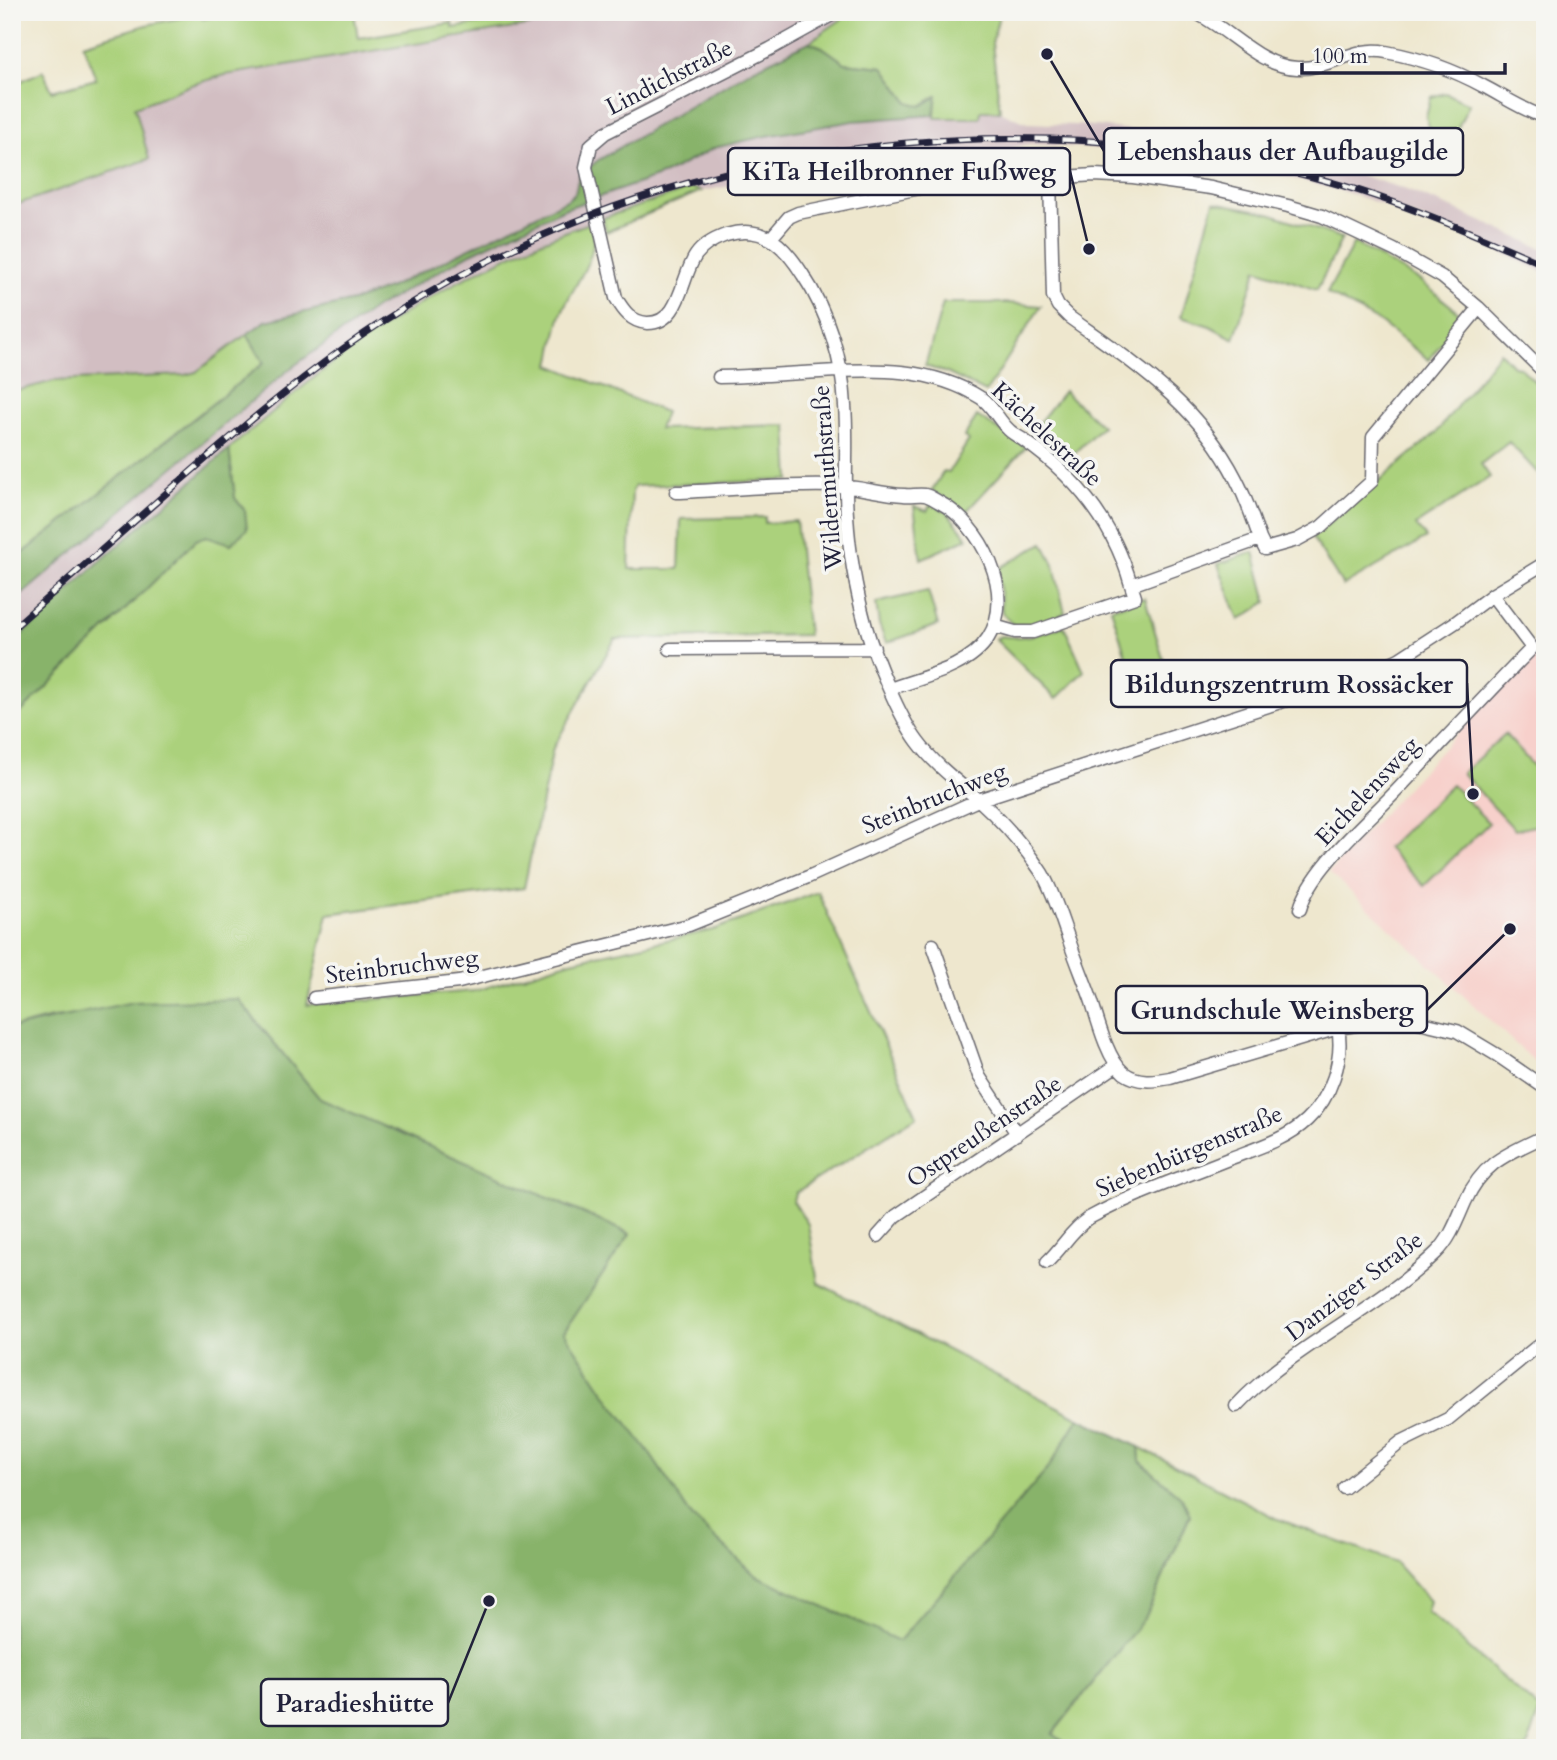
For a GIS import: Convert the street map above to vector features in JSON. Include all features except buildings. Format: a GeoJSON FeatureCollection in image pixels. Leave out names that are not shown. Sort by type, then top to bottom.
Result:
{"type":"FeatureCollection","features":[{"type":"Feature","properties":{"kind":"street","name":"Lindichstraße"},"geometry":{"type":"LineString","coordinates":[[771,238],[741,231],[712,240],[697,254],[671,312],[659,322],[643,323],[626,315],[616,298],[586,167],[591,145],[605,133],[837,12]]}},
{"type":"Feature","properties":{"kind":"street"},"geometry":{"type":"LineString","coordinates":[[1194,12],[1221,26],[1261,55],[1282,64],[1300,68],[1366,51],[1387,52],[1469,79],[1522,108],[1545,117]]}},
{"type":"Feature","properties":{"kind":"street"},"geometry":{"type":"LineString","coordinates":[[771,238],[789,217],[798,213],[925,187],[1094,176],[1167,180],[1322,216],[1394,250],[1443,277],[1479,307],[1545,373]]}},
{"type":"Feature","properties":{"kind":"street"},"geometry":{"type":"LineString","coordinates":[[1050,178],[1053,296],[1058,306],[1069,317],[1156,379],[1202,426],[1237,481],[1265,549],[1310,534],[1372,481],[1373,437],[1479,307]]}},
{"type":"Feature","properties":{"kind":"street","name":"Wildermuthstraße"},"geometry":{"type":"LineString","coordinates":[[771,238],[805,277],[825,317],[840,371],[845,405],[846,487],[853,574],[867,630],[890,689],[917,741],[940,767],[1006,828],[1043,875],[1107,1046],[1117,1065]]}},
{"type":"Feature","properties":{"kind":"street","name":"Kächelestraße"},"geometry":{"type":"LineString","coordinates":[[719,377],[888,370],[923,374],[958,385],[984,400],[1008,429],[1043,454],[1071,479],[1110,532],[1125,563],[1131,585]]}},
{"type":"Feature","properties":{"kind":"street"},"geometry":{"type":"LineString","coordinates":[[676,492],[846,487],[902,496],[926,495],[949,507],[976,538],[991,564],[998,591],[998,617],[989,638],[975,653],[953,665],[890,689]]}},
{"type":"Feature","properties":{"kind":"street"},"geometry":{"type":"LineString","coordinates":[[994,625],[1015,632],[1039,631],[1135,597],[1131,585],[1261,538]]}},
{"type":"Feature","properties":{"kind":"street","name":"Steinbruchweg"},"geometry":{"type":"LineString","coordinates":[[314,998],[459,982],[689,925],[808,877],[978,800],[1308,694],[1384,666],[1399,659],[1492,595],[1545,563]]}},
{"type":"Feature","properties":{"kind":"street","name":"Eichelensweg"},"geometry":{"type":"LineString","coordinates":[[1300,909],[1309,886],[1324,868],[1532,648],[1492,595]]}},
{"type":"Feature","properties":{"kind":"street"},"geometry":{"type":"LineString","coordinates":[[670,649],[874,648]]}},
{"type":"Feature","properties":{"kind":"street"},"geometry":{"type":"LineString","coordinates":[[933,945],[979,1076],[1017,1134]]}},
{"type":"Feature","properties":{"kind":"street"},"geometry":{"type":"LineString","coordinates":[[1117,1065],[1127,1075],[1137,1079],[1146,1081],[1170,1078],[1339,1028],[1391,1019],[1410,1020],[1457,1031],[1545,1088]]}},
{"type":"Feature","properties":{"kind":"street","name":"Siebenbürgenstraße"},"geometry":{"type":"LineString","coordinates":[[1047,1262],[1059,1251],[1068,1235],[1088,1218],[1278,1138],[1309,1119],[1329,1089],[1336,1068],[1341,1043],[1339,1028]]}},
{"type":"Feature","properties":{"kind":"street","name":"Ostpreußenstraße"},"geometry":{"type":"LineString","coordinates":[[878,1236],[895,1216],[1117,1065]]}},
{"type":"Feature","properties":{"kind":"street","name":"Danziger Straße"},"geometry":{"type":"LineString","coordinates":[[1236,1406],[1281,1367],[1381,1297],[1438,1252],[1455,1226],[1465,1201],[1484,1170],[1501,1157],[1545,1136]]}},
{"type":"Feature","properties":{"kind":"street"},"geometry":{"type":"LineString","coordinates":[[1344,1488],[1401,1442],[1448,1419],[1545,1340]]}},
{"type":"Feature","properties":{"kind":"shaded area"},"geometry":{"type":"Polygon","coordinates":[[[612,12],[852,12],[809,42],[753,69],[567,199],[391,287],[353,301],[266,321],[196,372],[185,375],[54,381],[12,392],[12,206],[148,159],[135,107],[225,75],[612,12]]]}},
{"type":"Feature","properties":{"kind":"shaded area"},"geometry":{"type":"Polygon","coordinates":[[[980,111],[1000,111],[1027,123],[1097,126],[1205,139],[1354,173],[1454,209],[1545,250],[1545,273],[1449,228],[1349,193],[1252,168],[1153,152],[1029,144],[1003,150],[919,155],[701,191],[692,188],[573,228],[523,250],[434,296],[390,323],[306,384],[229,449],[98,563],[12,644],[12,603],[291,368],[377,307],[423,279],[514,231],[564,209],[665,174],[714,148],[853,121],[934,115],[936,118],[980,117],[980,111]]]}},
{"type":"Feature","properties":{"kind":"shaded area"},"geometry":{"type":"Polygon","coordinates":[[[1545,648],[1545,1071],[1329,872],[1474,715],[1545,648]]]}},
{"type":"Feature","properties":{"kind":"green space"},"geometry":{"type":"Polygon","coordinates":[[[230,12],[354,12],[358,38],[452,23],[453,28],[544,12],[612,12],[225,75],[191,85],[135,107],[149,159],[12,206],[12,85],[43,71],[52,91],[96,79],[83,44],[146,25],[200,14],[203,19],[230,12]]]}},
{"type":"Feature","properties":{"kind":"green space"},"geometry":{"type":"Polygon","coordinates":[[[852,12],[1000,12],[992,43],[1000,111],[981,111],[980,118],[935,118],[936,96],[921,106],[908,102],[883,67],[845,63],[822,47],[809,42],[852,12]]]}},
{"type":"Feature","properties":{"kind":"green space"},"geometry":{"type":"Polygon","coordinates":[[[809,42],[822,47],[845,63],[883,67],[908,102],[921,106],[937,96],[934,115],[853,121],[714,148],[665,174],[564,209],[471,253],[377,307],[291,368],[12,603],[12,562],[264,363],[247,334],[266,321],[353,301],[391,287],[567,200],[575,193],[579,176],[597,161],[753,69],[809,42]]]}},
{"type":"Feature","properties":{"kind":"green space"},"geometry":{"type":"Polygon","coordinates":[[[1445,93],[1469,104],[1446,153],[1437,152],[1426,117],[1431,97],[1445,93]]]}},
{"type":"Feature","properties":{"kind":"green space"},"geometry":{"type":"Polygon","coordinates":[[[692,188],[701,191],[606,232],[603,218],[692,188]]]}},
{"type":"Feature","properties":{"kind":"green space"},"geometry":{"type":"Polygon","coordinates":[[[1214,202],[1269,213],[1342,238],[1317,290],[1257,269],[1234,339],[1210,326],[1181,317],[1214,202]]]}},
{"type":"Feature","properties":{"kind":"green space"},"geometry":{"type":"Polygon","coordinates":[[[592,222],[594,234],[590,257],[562,312],[550,365],[665,412],[659,429],[787,425],[790,480],[635,486],[632,492],[629,569],[679,569],[681,519],[765,517],[765,523],[796,521],[808,635],[615,639],[553,748],[524,888],[328,914],[307,1005],[475,991],[571,961],[713,930],[818,892],[917,1116],[795,1193],[793,1201],[808,1224],[818,1283],[1079,1418],[1049,1467],[899,1642],[755,1575],[692,1517],[564,1332],[629,1233],[320,1099],[238,999],[51,1018],[12,1028],[12,721],[196,540],[206,536],[231,544],[245,511],[235,498],[229,449],[376,331],[497,262],[592,222]]]}},
{"type":"Feature","properties":{"kind":"green space"},"geometry":{"type":"Polygon","coordinates":[[[1354,243],[1419,280],[1462,315],[1429,360],[1381,323],[1327,293],[1354,243]]]}},
{"type":"Feature","properties":{"kind":"green space"},"geometry":{"type":"Polygon","coordinates":[[[943,303],[1041,306],[986,392],[947,373],[925,366],[943,303]]]}},
{"type":"Feature","properties":{"kind":"green space"},"geometry":{"type":"Polygon","coordinates":[[[247,334],[264,363],[12,562],[12,392],[54,381],[185,375],[196,372],[247,334]]]}},
{"type":"Feature","properties":{"kind":"green space"},"geometry":{"type":"Polygon","coordinates":[[[1500,352],[1545,392],[1545,481],[1509,442],[1481,464],[1490,477],[1416,525],[1426,538],[1343,586],[1312,537],[1436,433],[1500,352]]]}},
{"type":"Feature","properties":{"kind":"green space"},"geometry":{"type":"Polygon","coordinates":[[[1064,391],[1102,426],[1063,464],[1030,434],[1064,391]]]}},
{"type":"Feature","properties":{"kind":"green space"},"geometry":{"type":"Polygon","coordinates":[[[977,416],[1026,447],[964,514],[932,490],[944,471],[949,472],[969,440],[964,437],[977,416]]]}},
{"type":"Feature","properties":{"kind":"green space"},"geometry":{"type":"Polygon","coordinates":[[[229,449],[235,498],[245,511],[247,529],[231,544],[206,536],[196,540],[12,721],[12,644],[98,563],[229,449]]]}},
{"type":"Feature","properties":{"kind":"green space"},"geometry":{"type":"Polygon","coordinates":[[[931,503],[947,512],[968,538],[921,559],[914,506],[927,511],[931,503]]]}},
{"type":"Feature","properties":{"kind":"green space"},"geometry":{"type":"Polygon","coordinates":[[[1043,543],[1053,562],[1065,613],[1037,625],[1014,626],[1002,613],[998,569],[1043,543]]]}},
{"type":"Feature","properties":{"kind":"green space"},"geometry":{"type":"Polygon","coordinates":[[[1254,552],[1267,602],[1239,620],[1218,564],[1254,552]]]}},
{"type":"Feature","properties":{"kind":"green space"},"geometry":{"type":"Polygon","coordinates":[[[928,591],[938,625],[886,643],[879,624],[876,603],[928,591]]]}},
{"type":"Feature","properties":{"kind":"green space"},"geometry":{"type":"Polygon","coordinates":[[[1145,598],[1164,662],[1131,672],[1111,608],[1145,598]]]}},
{"type":"Feature","properties":{"kind":"green space"},"geometry":{"type":"Polygon","coordinates":[[[1064,626],[1084,671],[1056,699],[995,639],[1001,636],[1033,635],[1064,626]]]}},
{"type":"Feature","properties":{"kind":"green space"},"geometry":{"type":"Polygon","coordinates":[[[1505,734],[1545,779],[1545,824],[1515,830],[1462,773],[1505,734]]]}},
{"type":"Feature","properties":{"kind":"green space"},"geometry":{"type":"Polygon","coordinates":[[[1452,785],[1489,823],[1424,886],[1387,848],[1452,785]]]}},
{"type":"Feature","properties":{"kind":"green space"},"geometry":{"type":"Polygon","coordinates":[[[238,999],[320,1099],[630,1234],[564,1332],[692,1517],[755,1575],[899,1641],[1049,1467],[1079,1418],[1139,1447],[1140,1461],[1182,1498],[1190,1515],[1146,1616],[1052,1734],[1073,1748],[12,1748],[12,1028],[133,1002],[238,999]]]}},
{"type":"Feature","properties":{"kind":"green space"},"geometry":{"type":"Polygon","coordinates":[[[1139,1447],[1278,1519],[1396,1563],[1430,1601],[1427,1612],[1540,1710],[1527,1748],[1073,1748],[1052,1735],[1146,1616],[1190,1516],[1182,1498],[1140,1461],[1139,1447]]]}},
{"type":"Feature","properties":{"kind":"railway"},"geometry":{"type":"LineString","coordinates":[[12,629],[239,430],[344,348],[450,281],[563,227],[680,185],[801,157],[925,142],[1050,139],[1174,150],[1297,173],[1361,191],[1454,226],[1545,265]]}},
{"type":"Feature","properties":{"kind":"place","name":"Lebenshaus der Aufbaugilde"},"geometry":{"type":"Point","coordinates":[1047,54]}},
{"type":"Feature","properties":{"kind":"place","name":"KiTa Heilbronner Fußweg"},"geometry":{"type":"Point","coordinates":[1089,249]}},
{"type":"Feature","properties":{"kind":"place","name":"Bildungszentrum Rossäcker"},"geometry":{"type":"Point","coordinates":[1473,794]}},
{"type":"Feature","properties":{"kind":"place","name":"Grundschule Weinsberg"},"geometry":{"type":"Point","coordinates":[1510,929]}},
{"type":"Feature","properties":{"kind":"place","name":"Paradieshütte"},"geometry":{"type":"Point","coordinates":[489,1601]}}]}
